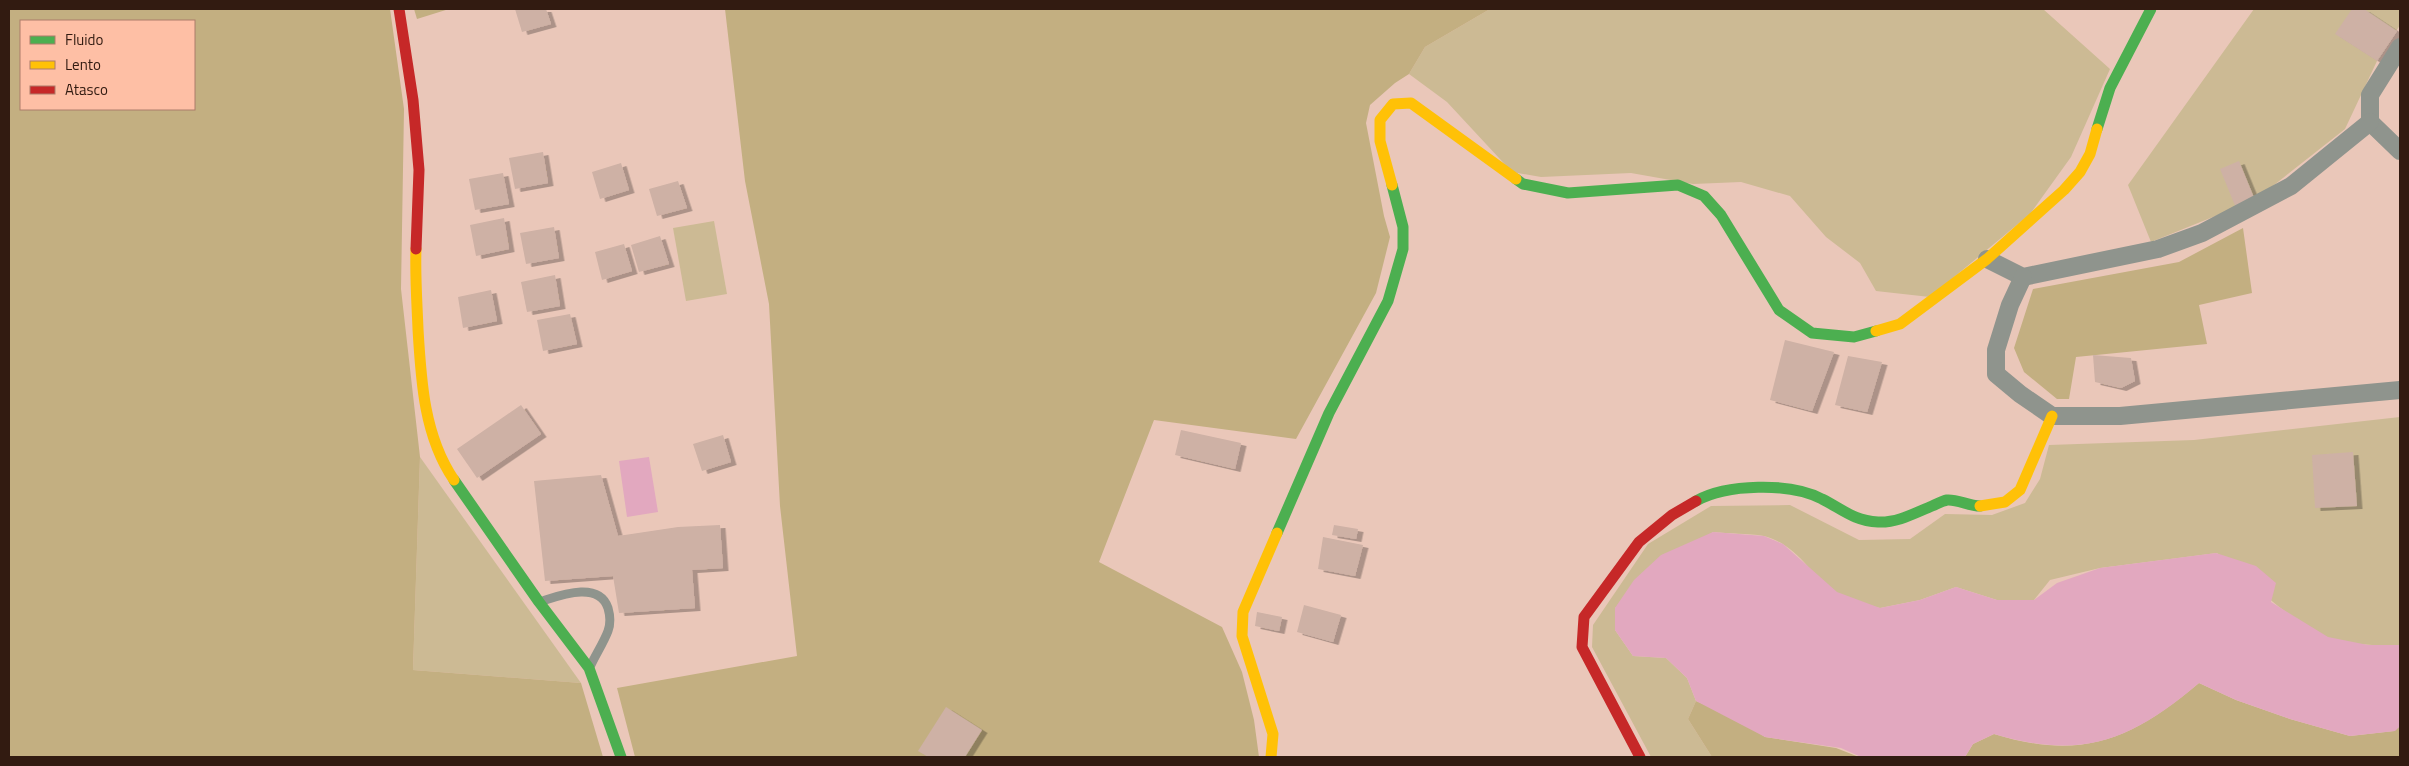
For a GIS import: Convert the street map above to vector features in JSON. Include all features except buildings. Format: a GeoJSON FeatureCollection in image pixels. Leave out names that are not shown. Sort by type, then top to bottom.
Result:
{"type":"FeatureCollection","features":[{"type":"Feature","properties":{"kind":"street"},"geometry":{"type":"LineString","coordinates":[[400,9],[413,100],[419,170],[415,274],[421,380],[430,428],[447,469],[539,602],[589,668],[599,691],[621,757]]}},
{"type":"Feature","properties":{"kind":"street"},"geometry":{"type":"LineString","coordinates":[[1271,757],[1273,734],[1242,636],[1243,612],[1329,413],[1388,301],[1403,250],[1403,227],[1380,141],[1380,120],[1393,104],[1411,103],[1523,184],[1568,193],[1678,185],[1704,196],[1721,214],[1779,310],[1812,333],[1854,337],[1900,324],[1987,259],[2064,190],[2080,172],[2090,154],[2110,88],[2151,9]]}},
{"type":"Feature","properties":{"kind":"street"},"geometry":{"type":"LineString","coordinates":[[2400,47],[2370,95],[2370,122],[2400,151]]}},
{"type":"Feature","properties":{"kind":"street"},"geometry":{"type":"LineString","coordinates":[[1987,259],[2023,277],[2158,249],[2202,233],[2291,186],[2370,122]]}},
{"type":"Feature","properties":{"kind":"street"},"geometry":{"type":"LineString","coordinates":[[2023,277],[2010,305],[1996,350],[1996,374],[2020,394],[2052,416],[2120,416],[2400,390]]}},
{"type":"Feature","properties":{"kind":"street"},"geometry":{"type":"LineString","coordinates":[[1640,757],[1582,647],[1584,617],[1639,542],[1672,514],[1705,496],[1747,487],[1792,490],[1821,498],[1849,516],[1876,522],[1894,521],[1947,500],[1970,506],[1993,505],[2005,502],[2020,490],[2052,416]]}},
{"type":"Feature","properties":{"kind":"lane"},"geometry":{"type":"LineString","coordinates":[[539,602],[562,594],[582,592],[596,593],[606,603],[611,616],[608,630],[589,668]]}},
{"type":"Feature","properties":{"kind":"shaded area"},"geometry":{"type":"Polygon","coordinates":[[[9,9],[390,9],[404,109],[401,289],[420,457],[413,670],[581,683],[603,757],[9,757],[9,9]]]}},
{"type":"Feature","properties":{"kind":"shaded area"},"geometry":{"type":"Polygon","coordinates":[[[414,9],[449,9],[417,19],[414,9]]]}},
{"type":"Feature","properties":{"kind":"shaded area"},"geometry":{"type":"Polygon","coordinates":[[[725,9],[1490,9],[1425,47],[1409,74],[1395,83],[1370,105],[1366,123],[1384,216],[1390,237],[1376,293],[1296,439],[1154,420],[1099,562],[1222,627],[1242,672],[1254,720],[1259,757],[635,757],[617,688],[797,656],[780,506],[769,304],[745,181],[725,9]]]}},
{"type":"Feature","properties":{"kind":"shaded area"},"geometry":{"type":"Polygon","coordinates":[[[1490,9],[2043,9],[2110,69],[2071,157],[2030,214],[1930,297],[1876,291],[1860,263],[1826,237],[1790,196],[1741,182],[1693,184],[1631,173],[1541,177],[1512,172],[1447,102],[1409,74],[1425,47],[1490,9]]]}},
{"type":"Feature","properties":{"kind":"shaded area"},"geometry":{"type":"Polygon","coordinates":[[[2254,9],[2400,9],[2400,25],[2377,61],[2345,129],[2255,200],[2151,242],[2128,185],[2254,9]]]}},
{"type":"Feature","properties":{"kind":"shaded area"},"geometry":{"type":"Polygon","coordinates":[[[714,221],[727,294],[686,301],[673,228],[714,221]]]}},
{"type":"Feature","properties":{"kind":"shaded area"},"geometry":{"type":"Polygon","coordinates":[[[2243,228],[2252,293],[2199,305],[2207,344],[2076,357],[2069,399],[2057,399],[2024,372],[2014,348],[2033,289],[2179,262],[2243,228]]]}},
{"type":"Feature","properties":{"kind":"shaded area"},"geometry":{"type":"Polygon","coordinates":[[[2400,417],[2400,645],[2354,644],[2327,637],[2283,610],[2217,553],[2100,568],[2050,580],[2034,600],[1997,600],[1956,587],[1920,600],[1880,608],[1830,596],[1802,560],[1775,540],[1758,535],[1713,532],[1615,608],[1615,630],[1633,656],[1666,658],[1687,678],[1696,701],[1688,719],[1712,757],[1651,757],[1592,647],[1593,625],[1648,544],[1711,506],[1790,505],[1859,540],[1910,539],[1945,514],[1992,515],[2025,503],[2040,479],[2049,445],[2194,440],[2400,417]]]}},
{"type":"Feature","properties":{"kind":"shaded area"},"geometry":{"type":"Polygon","coordinates":[[[420,457],[581,683],[413,670],[420,457]]]}},
{"type":"Feature","properties":{"kind":"shaded area"},"geometry":{"type":"Polygon","coordinates":[[[649,457],[658,512],[627,517],[619,461],[649,457]]]}},
{"type":"Feature","properties":{"kind":"shaded area"},"geometry":{"type":"Polygon","coordinates":[[[1713,532],[1764,536],[1783,544],[1837,592],[1880,608],[1920,600],[1956,587],[1997,600],[2034,600],[2057,583],[2100,568],[2216,553],[2256,566],[2276,583],[2271,602],[2328,637],[2368,645],[2400,645],[2400,726],[2395,731],[2350,736],[2290,719],[2236,700],[2199,683],[2151,719],[2104,740],[2080,745],[2025,742],[1994,734],[1973,744],[1965,757],[1861,757],[1841,748],[1765,737],[1696,701],[1687,678],[1666,658],[1633,656],[1615,630],[1615,608],[1634,580],[1661,555],[1713,532]]]}},
{"type":"Feature","properties":{"kind":"shaded area"},"geometry":{"type":"Polygon","coordinates":[[[2199,683],[2236,700],[2290,719],[2350,736],[2394,731],[2400,726],[2400,757],[1965,757],[1973,744],[1994,734],[2025,742],[2054,745],[2080,745],[2104,740],[2151,719],[2199,683]]]}},
{"type":"Feature","properties":{"kind":"shaded area"},"geometry":{"type":"Polygon","coordinates":[[[1696,701],[1742,721],[1765,737],[1836,748],[1859,757],[1712,757],[1688,719],[1696,701]]]}},
{"type":"Feature","properties":{"kind":"traffic: fast"},"geometry":{"type":"LineString","coordinates":[[2097,129],[2110,88],[2151,9]]}},
{"type":"Feature","properties":{"kind":"traffic: fast"},"geometry":{"type":"LineString","coordinates":[[1516,179],[1523,184],[1568,193],[1678,185],[1704,196],[1721,215],[1779,310],[1812,333],[1854,337],[1876,331]]}},
{"type":"Feature","properties":{"kind":"traffic: fast"},"geometry":{"type":"LineString","coordinates":[[1277,533],[1329,413],[1388,301],[1403,249],[1403,227],[1392,185]]}},
{"type":"Feature","properties":{"kind":"traffic: fast"},"geometry":{"type":"LineString","coordinates":[[454,480],[539,602],[589,668],[621,757]]}},
{"type":"Feature","properties":{"kind":"traffic: fast"},"geometry":{"type":"LineString","coordinates":[[1696,501],[1709,495],[1741,488],[1776,488],[1809,494],[1855,517],[1878,522],[1899,519],[1947,500],[1980,506]]}},
{"type":"Feature","properties":{"kind":"traffic: slow"},"geometry":{"type":"LineString","coordinates":[[1392,185],[1380,141],[1380,120],[1393,104],[1411,103],[1516,179]]}},
{"type":"Feature","properties":{"kind":"traffic: slow"},"geometry":{"type":"LineString","coordinates":[[1876,331],[1900,324],[1987,259],[2064,190],[2080,172],[2090,154],[2097,129]]}},
{"type":"Feature","properties":{"kind":"traffic: slow"},"geometry":{"type":"LineString","coordinates":[[416,249],[419,349],[426,408],[436,445],[454,480]]}},
{"type":"Feature","properties":{"kind":"traffic: slow"},"geometry":{"type":"LineString","coordinates":[[1980,506],[2005,502],[2020,490],[2052,416]]}},
{"type":"Feature","properties":{"kind":"traffic: slow"},"geometry":{"type":"LineString","coordinates":[[1271,757],[1273,734],[1242,636],[1243,612],[1277,533]]}},
{"type":"Feature","properties":{"kind":"traffic: jam"},"geometry":{"type":"LineString","coordinates":[[399,9],[413,100],[419,170],[416,249]]}},
{"type":"Feature","properties":{"kind":"traffic: jam"},"geometry":{"type":"LineString","coordinates":[[1640,757],[1582,647],[1584,617],[1639,542],[1672,515],[1696,501]]}}]}
